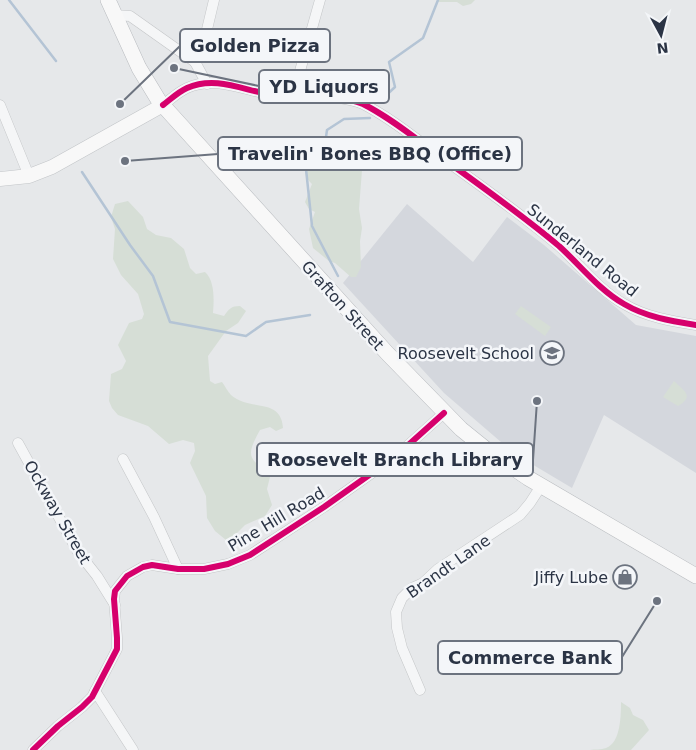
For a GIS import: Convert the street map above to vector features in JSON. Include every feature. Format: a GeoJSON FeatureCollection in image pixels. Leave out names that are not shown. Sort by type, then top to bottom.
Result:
{"type":"FeatureCollection","features":[{"type":"Feature","properties":{"kind":"highway","name":"Grafton Street"},"geometry":{"type":"LineString","coordinates":[[108,0],[139,68],[162,105],[387,353],[444,413],[487,450],[541,486],[696,576]]}},
{"type":"Feature","properties":{"kind":"main road","name":"Sunderland Road"},"geometry":{"type":"LineString","coordinates":[[0,179],[29,176],[52,167],[162,105]]}},
{"type":"Feature","properties":{"kind":"street"},"geometry":{"type":"LineString","coordinates":[[195,62],[204,42],[214,0]]}},
{"type":"Feature","properties":{"kind":"street"},"geometry":{"type":"LineString","coordinates":[[290,97],[300,71],[320,0]]}},
{"type":"Feature","properties":{"kind":"street"},"geometry":{"type":"LineString","coordinates":[[114,15],[130,16],[195,62],[207,84]]}},
{"type":"Feature","properties":{"kind":"street","name":"Sunderland Road"},"geometry":{"type":"LineString","coordinates":[[162,105],[189,88],[207,84],[228,85],[270,95],[335,98],[354,101],[412,135],[534,225],[610,294],[624,304],[655,318],[696,325]]}},
{"type":"Feature","properties":{"kind":"street"},"geometry":{"type":"LineString","coordinates":[[0,106],[2,116],[29,176]]}},
{"type":"Feature","properties":{"kind":"street","name":"Pine Hill Road"},"geometry":{"type":"LineString","coordinates":[[32,750],[82,707],[95,691],[116,649],[118,638],[115,591],[135,571],[152,564],[178,569],[198,570],[216,567],[250,555],[324,507],[396,456],[444,413]]}},
{"type":"Feature","properties":{"kind":"street","name":"Ockway Street"},"geometry":{"type":"LineString","coordinates":[[18,443],[78,552],[97,576],[115,605]]}},
{"type":"Feature","properties":{"kind":"street"},"geometry":{"type":"LineString","coordinates":[[123,459],[154,517],[178,569]]}},
{"type":"Feature","properties":{"kind":"street","name":"Brandt Lane"},"geometry":{"type":"LineString","coordinates":[[420,690],[402,648],[398,628],[396,612],[402,598],[412,588],[423,583],[438,569],[520,515],[541,486]]}},
{"type":"Feature","properties":{"kind":"street"},"geometry":{"type":"LineString","coordinates":[[95,691],[133,750]]}},
{"type":"Feature","properties":{"kind":"shaded area"},"geometry":{"type":"Polygon","coordinates":[[[438,0],[475,0],[471,4],[463,6],[457,2],[438,2],[438,0]]]}},
{"type":"Feature","properties":{"kind":"shaded area"},"geometry":{"type":"Polygon","coordinates":[[[323,153],[339,154],[348,169],[354,167],[362,170],[359,209],[362,228],[360,241],[361,267],[356,277],[351,277],[313,248],[309,229],[315,212],[309,209],[305,202],[312,184],[305,174],[305,170],[309,163],[323,153]]]}},
{"type":"Feature","properties":{"kind":"shaded area"},"geometry":{"type":"Polygon","coordinates":[[[128,201],[143,217],[147,229],[156,235],[171,238],[184,249],[190,268],[196,274],[205,272],[211,280],[214,302],[213,313],[224,316],[230,308],[237,306],[246,311],[238,323],[226,331],[208,356],[210,381],[215,384],[222,382],[231,395],[239,400],[271,408],[281,418],[283,428],[276,431],[270,427],[260,430],[251,450],[253,460],[271,473],[267,489],[272,505],[265,516],[245,525],[234,536],[226,540],[215,531],[207,518],[206,496],[190,463],[195,451],[194,443],[183,440],[169,444],[148,426],[118,415],[109,401],[111,374],[122,369],[126,361],[118,345],[129,323],[142,319],[144,314],[138,294],[121,275],[113,259],[115,229],[111,217],[115,204],[128,201]]]}},
{"type":"Feature","properties":{"kind":"shaded area","name":"Roosevelt School"},"geometry":{"type":"Polygon","coordinates":[[[407,204],[473,262],[507,217],[544,245],[636,325],[696,336],[696,473],[604,415],[572,488],[515,454],[444,393],[343,283],[407,204]]]}},
{"type":"Feature","properties":{"kind":"shaded area"},"geometry":{"type":"Polygon","coordinates":[[[521,306],[551,327],[545,336],[515,314],[521,306]]]}},
{"type":"Feature","properties":{"kind":"shaded area"},"geometry":{"type":"Polygon","coordinates":[[[674,381],[687,396],[678,406],[663,397],[674,381]]]}},
{"type":"Feature","properties":{"kind":"shaded area"},"geometry":{"type":"Polygon","coordinates":[[[621,702],[630,708],[633,715],[643,720],[649,730],[631,750],[590,750],[606,748],[615,740],[619,728],[621,702]]]}},
{"type":"Feature","properties":{"kind":"waterway"},"geometry":{"type":"LineString","coordinates":[[9,0],[56,61]]}},
{"type":"Feature","properties":{"kind":"waterway"},"geometry":{"type":"LineString","coordinates":[[379,102],[395,87],[389,62],[423,38],[438,0]]}},
{"type":"Feature","properties":{"kind":"waterway"},"geometry":{"type":"LineString","coordinates":[[338,276],[312,226],[306,169],[324,151],[327,130],[344,119],[370,118]]}},
{"type":"Feature","properties":{"kind":"waterway"},"geometry":{"type":"LineString","coordinates":[[82,172],[130,245],[153,276],[170,322],[246,336],[266,322],[310,315]]}},
{"type":"Feature","properties":{"kind":"cycle path"},"geometry":{"type":"LineString","coordinates":[[163,105],[187,88],[209,83],[220,83],[273,95],[341,98],[363,104],[403,129],[501,200],[559,246],[598,285],[615,298],[632,308],[650,315],[696,325]]}},
{"type":"Feature","properties":{"kind":"cycle path"},"geometry":{"type":"LineString","coordinates":[[33,750],[92,697],[117,649],[115,591],[127,576],[143,567],[152,565],[178,569],[204,569],[228,564],[250,555],[324,507],[396,456],[444,413]]}},
{"type":"Feature","properties":{"kind":"place","name":"YD Liquors"},"geometry":{"type":"Point","coordinates":[174,68]}},
{"type":"Feature","properties":{"kind":"place","name":"Golden Pizza"},"geometry":{"type":"Point","coordinates":[120,104]}},
{"type":"Feature","properties":{"kind":"place","name":"Travelin' Bones BBQ (Office)"},"geometry":{"type":"Point","coordinates":[125,161]}},
{"type":"Feature","properties":{"kind":"place","name":"Roosevelt School"},"geometry":{"type":"Point","coordinates":[552,353]}},
{"type":"Feature","properties":{"kind":"place","name":"Roosevelt Branch Library"},"geometry":{"type":"Point","coordinates":[537,401]}},
{"type":"Feature","properties":{"kind":"place","name":"Jiffy Lube"},"geometry":{"type":"Point","coordinates":[625,577]}},
{"type":"Feature","properties":{"kind":"place","name":"Commerce Bank"},"geometry":{"type":"Point","coordinates":[657,601]}}]}
